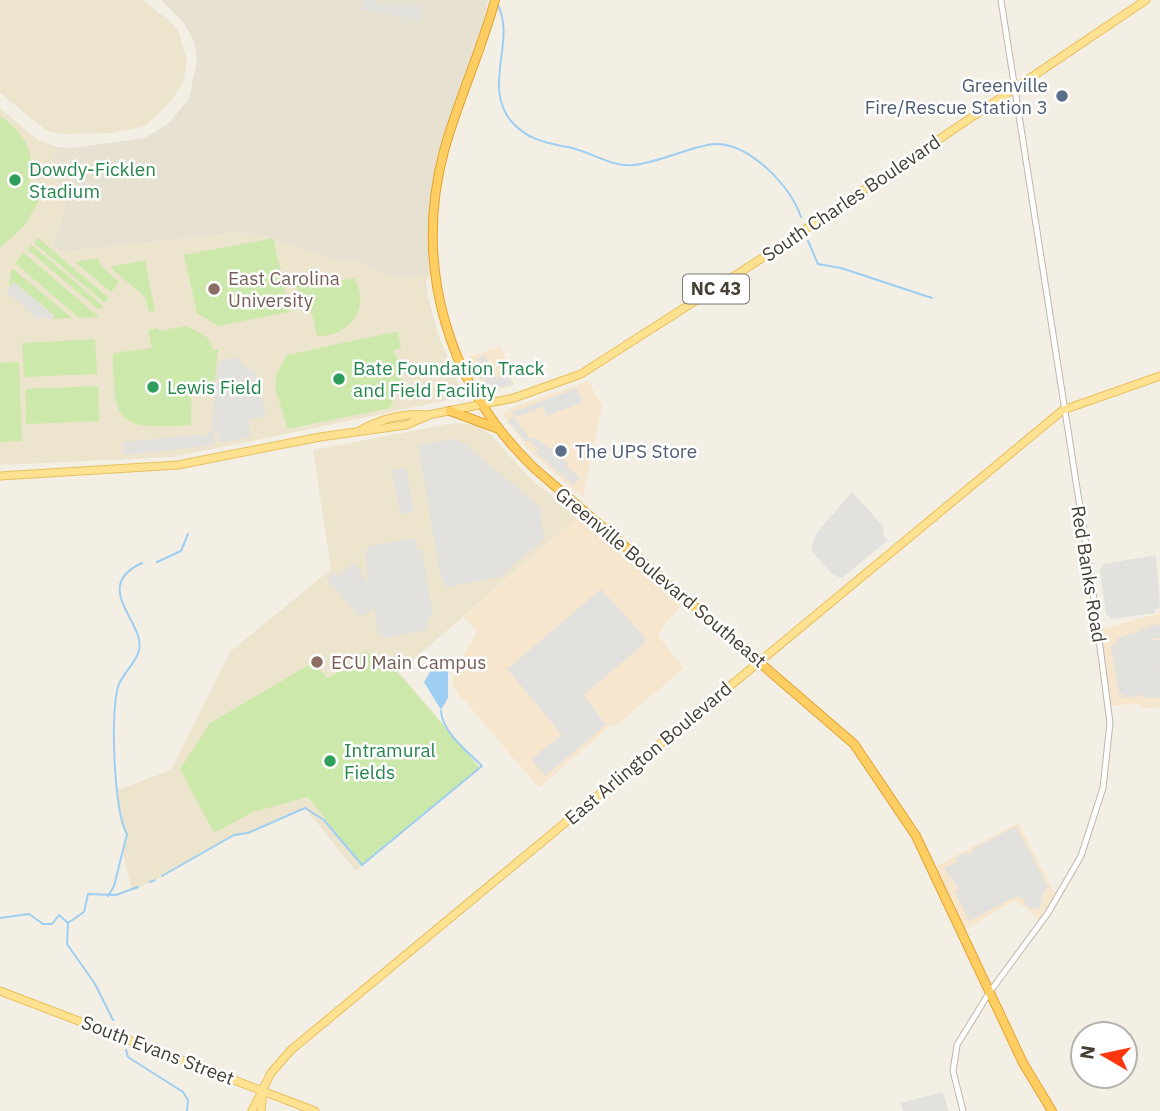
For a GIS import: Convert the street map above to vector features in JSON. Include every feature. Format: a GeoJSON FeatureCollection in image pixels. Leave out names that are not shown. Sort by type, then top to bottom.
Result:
{"type":"FeatureCollection","features":[{"type":"Feature","properties":{"kind":"highway","name":"Greenville Boulevard Southeast"},"geometry":{"type":"LineString","coordinates":[[495,0],[444,150],[436,191],[432,234],[435,277],[444,321],[460,367],[481,405],[534,468],[760,660],[854,744],[916,836],[1023,1063],[1052,1111]]}},
{"type":"Feature","properties":{"kind":"highway"},"geometry":{"type":"LineString","coordinates":[[450,411],[499,429]]}},
{"type":"Feature","properties":{"kind":"main road","name":"South Charles Boulevard"},"geometry":{"type":"LineString","coordinates":[[0,475],[169,466],[361,430],[376,422],[414,414],[428,415],[481,405],[534,393],[583,373],[767,255],[1146,0]]}},
{"type":"Feature","properties":{"kind":"main road","name":"East Arlington Boulevard"},"geometry":{"type":"LineString","coordinates":[[252,1111],[277,1065],[297,1045],[1063,410],[1160,376]]}},
{"type":"Feature","properties":{"kind":"main road","name":"South Evans Street"},"geometry":{"type":"LineString","coordinates":[[0,991],[315,1111]]}},
{"type":"Feature","properties":{"kind":"main road"},"geometry":{"type":"LineString","coordinates":[[261,1111],[263,1091]]}},
{"type":"Feature","properties":{"kind":"street","name":"Red Banks Road"},"geometry":{"type":"LineString","coordinates":[[963,1111],[953,1071],[957,1045],[989,993],[1048,913],[1073,872],[1096,814],[1110,723],[1002,0]]}},
{"type":"Feature","properties":{"kind":"shaded area"},"geometry":{"type":"Polygon","coordinates":[[[0,0],[142,0],[171,22],[179,33],[187,62],[183,83],[170,102],[145,126],[113,133],[61,134],[47,131],[0,93],[0,0]]]}},
{"type":"Feature","properties":{"kind":"shaded area"},"geometry":{"type":"Polygon","coordinates":[[[161,0],[488,0],[479,38],[447,134],[430,248],[431,273],[405,278],[381,273],[362,263],[334,260],[259,234],[233,233],[62,252],[53,245],[65,206],[51,166],[57,147],[72,148],[144,138],[168,124],[189,99],[197,59],[194,41],[183,22],[161,0]]]}},
{"type":"Feature","properties":{"kind":"shaded area"},"geometry":{"type":"Polygon","coordinates":[[[363,0],[376,0],[376,5],[421,7],[420,20],[362,9],[363,0]]]}},
{"type":"Feature","properties":{"kind":"shaded area","name":"East Carolina University"},"geometry":{"type":"Polygon","coordinates":[[[0,108],[38,140],[57,147],[51,166],[65,206],[53,245],[62,252],[233,233],[259,234],[334,260],[362,263],[381,273],[405,278],[431,273],[426,282],[428,297],[439,337],[460,387],[458,398],[174,457],[0,465],[0,108]]]}},
{"type":"Feature","properties":{"kind":"shaded area"},"geometry":{"type":"Polygon","coordinates":[[[14,282],[54,316],[52,319],[41,317],[39,320],[6,291],[14,282]]]}},
{"type":"Feature","properties":{"kind":"shaded area"},"geometry":{"type":"Polygon","coordinates":[[[501,346],[514,385],[497,390],[479,381],[469,357],[501,346]]]}},
{"type":"Feature","properties":{"kind":"shaded area"},"geometry":{"type":"Polygon","coordinates":[[[485,355],[492,373],[489,375],[499,379],[498,375],[507,372],[513,385],[497,388],[484,383],[485,379],[481,380],[475,368],[479,366],[476,359],[485,355]]]}},
{"type":"Feature","properties":{"kind":"shaded area"},"geometry":{"type":"Polygon","coordinates":[[[236,357],[247,368],[250,367],[251,371],[255,371],[266,416],[248,420],[251,437],[221,443],[219,435],[211,429],[218,366],[221,361],[236,357]]]}},
{"type":"Feature","properties":{"kind":"shaded area"},"geometry":{"type":"Polygon","coordinates":[[[588,381],[602,405],[583,498],[531,452],[502,414],[511,408],[588,381]]]}},
{"type":"Feature","properties":{"kind":"shaded area"},"geometry":{"type":"Polygon","coordinates":[[[577,388],[583,402],[547,416],[543,407],[514,418],[530,438],[538,439],[568,463],[566,466],[580,478],[573,485],[535,452],[538,449],[529,440],[526,442],[508,421],[513,417],[512,412],[577,388]]]}},
{"type":"Feature","properties":{"kind":"shaded area","name":"ECU Main Campus"},"geometry":{"type":"Polygon","coordinates":[[[454,423],[476,425],[487,431],[528,476],[577,518],[399,672],[480,768],[356,871],[305,808],[248,833],[234,835],[154,881],[132,890],[122,850],[127,834],[123,827],[117,790],[171,770],[230,652],[331,569],[313,450],[454,423]]]}},
{"type":"Feature","properties":{"kind":"shaded area"},"geometry":{"type":"Polygon","coordinates":[[[210,431],[214,434],[215,445],[124,455],[123,442],[203,434],[204,438],[210,431]]]}},
{"type":"Feature","properties":{"kind":"shaded area"},"geometry":{"type":"Polygon","coordinates":[[[453,439],[462,442],[540,507],[544,539],[500,577],[446,587],[440,574],[418,445],[453,439]]]}},
{"type":"Feature","properties":{"kind":"shaded area"},"geometry":{"type":"Polygon","coordinates":[[[406,468],[414,512],[400,514],[392,470],[406,468]]]}},
{"type":"Feature","properties":{"kind":"shaded area"},"geometry":{"type":"Polygon","coordinates":[[[852,492],[883,526],[883,534],[888,540],[842,578],[833,575],[811,550],[815,535],[852,492]]]}},
{"type":"Feature","properties":{"kind":"shaded area"},"geometry":{"type":"Polygon","coordinates":[[[577,518],[681,605],[657,635],[684,668],[618,724],[610,726],[539,788],[452,686],[455,669],[477,632],[464,617],[577,518]]]}},
{"type":"Feature","properties":{"kind":"shaded area"},"geometry":{"type":"Polygon","coordinates":[[[415,538],[417,550],[422,550],[433,616],[429,617],[427,630],[383,638],[382,633],[378,634],[374,608],[360,618],[327,578],[334,571],[338,576],[355,562],[369,585],[365,551],[369,550],[368,546],[415,538]]]}},
{"type":"Feature","properties":{"kind":"shaded area"},"geometry":{"type":"Polygon","coordinates":[[[1156,555],[1160,608],[1155,609],[1155,613],[1111,619],[1106,614],[1100,571],[1103,564],[1156,555]]]}},
{"type":"Feature","properties":{"kind":"shaded area"},"geometry":{"type":"Polygon","coordinates":[[[601,589],[644,636],[645,643],[584,695],[606,725],[545,776],[531,759],[562,735],[507,669],[601,589]]]}},
{"type":"Feature","properties":{"kind":"shaded area"},"geometry":{"type":"Polygon","coordinates":[[[1160,613],[1160,707],[1143,708],[1139,704],[1108,706],[1098,630],[1160,613]]]}},
{"type":"Feature","properties":{"kind":"shaded area"},"geometry":{"type":"Polygon","coordinates":[[[1160,624],[1160,638],[1147,641],[1160,640],[1160,669],[1152,670],[1160,670],[1160,698],[1140,697],[1139,692],[1137,696],[1123,698],[1123,694],[1119,694],[1111,646],[1117,643],[1116,639],[1137,632],[1140,636],[1137,631],[1145,627],[1147,631],[1148,626],[1160,624]]]}},
{"type":"Feature","properties":{"kind":"shaded area"},"geometry":{"type":"Polygon","coordinates":[[[1018,823],[1054,891],[1060,895],[1041,922],[1016,900],[960,932],[931,869],[1018,823]]]}},
{"type":"Feature","properties":{"kind":"shaded area"},"geometry":{"type":"Polygon","coordinates":[[[1016,826],[1048,886],[1041,899],[1043,902],[1038,909],[1034,907],[1031,910],[1024,904],[1026,901],[1018,896],[969,921],[955,892],[959,889],[944,868],[957,862],[955,858],[967,852],[970,856],[973,849],[1016,826]]]}},
{"type":"Feature","properties":{"kind":"shaded area"},"geometry":{"type":"Polygon","coordinates":[[[943,1092],[948,1111],[903,1111],[901,1103],[943,1092]]]}},
{"type":"Feature","properties":{"kind":"green space","name":"Dowdy-Ficklen Stadium"},"geometry":{"type":"Polygon","coordinates":[[[0,116],[17,130],[28,147],[32,166],[28,188],[42,195],[25,225],[0,248],[0,116]]]}},
{"type":"Feature","properties":{"kind":"green space"},"geometry":{"type":"Polygon","coordinates":[[[38,238],[109,298],[105,303],[34,243],[38,238]]]}},
{"type":"Feature","properties":{"kind":"green space"},"geometry":{"type":"Polygon","coordinates":[[[273,238],[290,312],[218,326],[197,313],[184,255],[273,238]]]}},
{"type":"Feature","properties":{"kind":"green space"},"geometry":{"type":"Polygon","coordinates":[[[32,245],[103,306],[99,310],[28,250],[32,245]]]}},
{"type":"Feature","properties":{"kind":"green space"},"geometry":{"type":"Polygon","coordinates":[[[24,253],[99,317],[79,318],[15,263],[24,253]]]}},
{"type":"Feature","properties":{"kind":"green space"},"geometry":{"type":"Polygon","coordinates":[[[98,258],[101,266],[119,282],[111,292],[75,262],[98,258]]]}},
{"type":"Feature","properties":{"kind":"green space"},"geometry":{"type":"Polygon","coordinates":[[[145,260],[155,311],[149,312],[145,297],[110,267],[145,260]]]}},
{"type":"Feature","properties":{"kind":"green space"},"geometry":{"type":"Polygon","coordinates":[[[12,268],[72,318],[52,319],[54,315],[14,282],[11,285],[9,283],[12,268]]]}},
{"type":"Feature","properties":{"kind":"green space"},"geometry":{"type":"Polygon","coordinates":[[[329,275],[332,282],[354,278],[359,289],[359,310],[348,326],[339,332],[317,336],[312,313],[304,313],[299,291],[295,288],[302,276],[307,279],[329,275]]]}},
{"type":"Feature","properties":{"kind":"green space","name":"Lewis Field"},"geometry":{"type":"Polygon","coordinates":[[[187,326],[207,337],[213,350],[218,350],[214,388],[192,382],[191,425],[149,426],[125,418],[115,396],[113,353],[152,348],[148,330],[158,328],[159,331],[187,326]]]}},
{"type":"Feature","properties":{"kind":"green space","name":"Bate Foundation Track and Field Facility"},"geometry":{"type":"Polygon","coordinates":[[[398,332],[401,348],[393,350],[400,364],[402,378],[390,408],[288,429],[275,388],[277,373],[287,355],[398,332]]]}},
{"type":"Feature","properties":{"kind":"green space"},"geometry":{"type":"Polygon","coordinates":[[[95,339],[97,374],[24,377],[22,343],[95,339]]]}},
{"type":"Feature","properties":{"kind":"green space"},"geometry":{"type":"Polygon","coordinates":[[[19,362],[22,441],[0,442],[0,363],[19,362]]]}},
{"type":"Feature","properties":{"kind":"green space"},"geometry":{"type":"Polygon","coordinates":[[[98,386],[99,421],[26,424],[25,389],[98,386]]]}},
{"type":"Feature","properties":{"kind":"green space","name":"Intramural Fields"},"geometry":{"type":"Polygon","coordinates":[[[364,651],[387,660],[480,768],[362,865],[308,797],[253,812],[214,833],[180,769],[210,723],[314,662],[327,678],[349,667],[364,651]]]}},
{"type":"Feature","properties":{"kind":"water"},"geometry":{"type":"Polygon","coordinates":[[[448,661],[448,698],[441,710],[424,682],[434,666],[448,661]]]}},
{"type":"Feature","properties":{"kind":"waterway"},"geometry":{"type":"LineString","coordinates":[[497,3],[504,32],[499,93],[511,121],[524,133],[539,140],[625,165],[654,161],[708,145],[729,146],[742,151],[768,169],[788,193],[801,217]]}},
{"type":"Feature","properties":{"kind":"waterway"},"geometry":{"type":"LineString","coordinates":[[808,241],[818,264],[841,268],[932,298]]}},
{"type":"Feature","properties":{"kind":"waterway"},"geometry":{"type":"LineString","coordinates":[[157,562],[181,551],[188,534]]}},
{"type":"Feature","properties":{"kind":"waterway"},"geometry":{"type":"LineString","coordinates":[[108,896],[114,886],[127,834],[116,785],[116,700],[120,682],[139,650],[139,639],[120,594],[121,583],[127,573],[142,563]]}},
{"type":"Feature","properties":{"kind":"waterway"},"geometry":{"type":"LineString","coordinates":[[162,876],[234,835],[248,833],[305,808],[324,820],[362,865],[482,766],[451,734],[442,719],[441,711]]}},
{"type":"Feature","properties":{"kind":"waterway"},"geometry":{"type":"LineString","coordinates":[[150,882],[155,880]]}},
{"type":"Feature","properties":{"kind":"waterway"},"geometry":{"type":"LineString","coordinates":[[68,923],[84,912],[88,894],[116,895],[138,887]]}},
{"type":"Feature","properties":{"kind":"waterway"},"geometry":{"type":"LineString","coordinates":[[0,918],[29,914],[43,924],[52,924],[59,915],[68,923],[67,944],[95,984],[113,1020]]}},
{"type":"Feature","properties":{"kind":"waterway"},"geometry":{"type":"LineString","coordinates":[[126,1050],[128,1057],[183,1092],[188,1100],[187,1111]]}},
{"type":"Feature","properties":{"kind":"place","name":"Greenville Fire/Rescue Station 3"},"geometry":{"type":"Point","coordinates":[1062,96]}},
{"type":"Feature","properties":{"kind":"place","name":"Dowdy-Ficklen Stadium"},"geometry":{"type":"Point","coordinates":[15,180]}},
{"type":"Feature","properties":{"kind":"place","name":"East Carolina University"},"geometry":{"type":"Point","coordinates":[214,289]}},
{"type":"Feature","properties":{"kind":"place","name":"Bate Foundation Track and Field Facility"},"geometry":{"type":"Point","coordinates":[339,379]}},
{"type":"Feature","properties":{"kind":"place","name":"Lewis Field"},"geometry":{"type":"Point","coordinates":[153,387]}},
{"type":"Feature","properties":{"kind":"place","name":"The UPS Store"},"geometry":{"type":"Point","coordinates":[561,451]}},
{"type":"Feature","properties":{"kind":"place","name":"ECU Main Campus"},"geometry":{"type":"Point","coordinates":[317,662]}},
{"type":"Feature","properties":{"kind":"place","name":"Intramural Fields"},"geometry":{"type":"Point","coordinates":[330,761]}}]}
